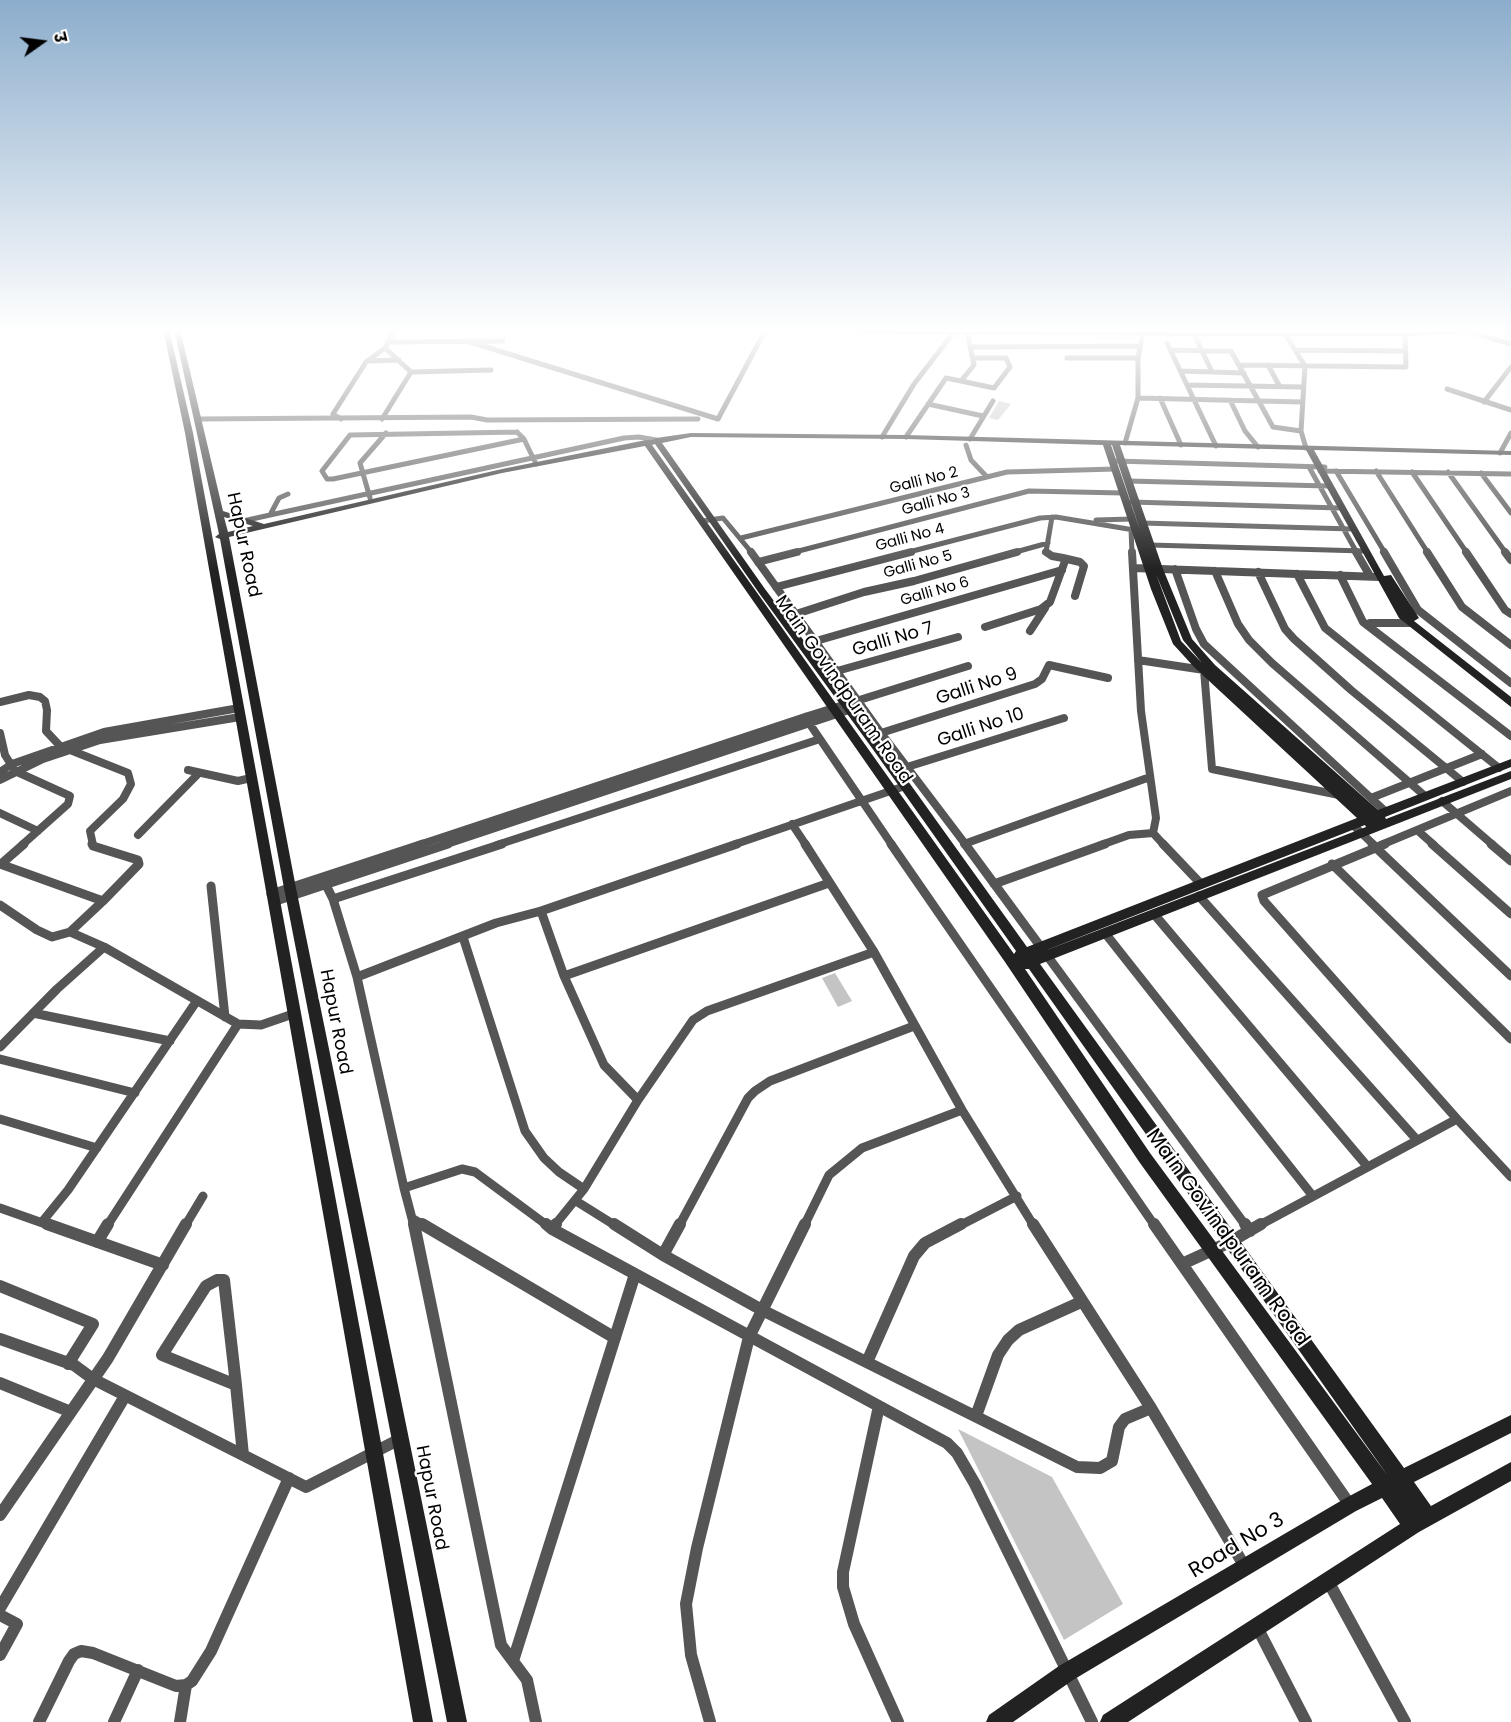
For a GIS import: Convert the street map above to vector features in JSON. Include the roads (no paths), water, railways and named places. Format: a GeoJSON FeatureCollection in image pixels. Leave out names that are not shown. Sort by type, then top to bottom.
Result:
{"type":"FeatureCollection","features":[{"type":"Feature","properties":{"kind":"street","name":"Hapur Road"},"geometry":{"type":"LineString","coordinates":[[182,409],[209,544],[423,1722]]}},
{"type":"Feature","properties":{"kind":"street","name":"Hapur Road"},"geometry":{"type":"LineString","coordinates":[[195,409],[225,540],[290,892],[457,1722]]}},
{"type":"Feature","properties":{"kind":"street"},"geometry":{"type":"LineString","coordinates":[[336,409],[333,414],[341,419]]}},
{"type":"Feature","properties":{"kind":"street"},"geometry":{"type":"LineString","coordinates":[[382,419],[388,409]]}},
{"type":"Feature","properties":{"kind":"street"},"geometry":{"type":"LineString","coordinates":[[687,409],[718,419],[723,409]]}},
{"type":"Feature","properties":{"kind":"street"},"geometry":{"type":"LineString","coordinates":[[882,437],[899,409]]}},
{"type":"Feature","properties":{"kind":"street"},"geometry":{"type":"LineString","coordinates":[[906,437],[924,409]]}},
{"type":"Feature","properties":{"kind":"street"},"geometry":{"type":"LineString","coordinates":[[953,409],[983,416]]}},
{"type":"Feature","properties":{"kind":"street"},"geometry":{"type":"LineString","coordinates":[[987,409],[968,442],[971,460],[987,477]]}},
{"type":"Feature","properties":{"kind":"street"},"geometry":{"type":"LineString","coordinates":[[1132,409],[1114,445],[1116,464],[1177,642],[1204,670],[1339,795],[1377,819],[1442,801],[1511,775]]}},
{"type":"Feature","properties":{"kind":"street"},"geometry":{"type":"LineString","coordinates":[[1165,409],[1181,445]]}},
{"type":"Feature","properties":{"kind":"street"},"geometry":{"type":"LineString","coordinates":[[1199,409],[1216,446]]}},
{"type":"Feature","properties":{"kind":"street"},"geometry":{"type":"LineString","coordinates":[[1235,409],[1245,431],[1258,447]]}},
{"type":"Feature","properties":{"kind":"street"},"geometry":{"type":"LineString","coordinates":[[1264,409],[1274,428],[1300,431]]}},
{"type":"Feature","properties":{"kind":"street"},"geometry":{"type":"LineString","coordinates":[[1301,409],[1300,431],[1411,615],[1511,694]]}},
{"type":"Feature","properties":{"kind":"street"},"geometry":{"type":"LineString","coordinates":[[197,419],[698,420]]}},
{"type":"Feature","properties":{"kind":"street"},"geometry":{"type":"LineString","coordinates":[[524,439],[327,479],[322,471],[350,435],[386,433],[517,432],[524,439],[535,461]]}},
{"type":"Feature","properties":{"kind":"street"},"geometry":{"type":"LineString","coordinates":[[370,497],[359,466],[362,458],[386,433]]}},
{"type":"Feature","properties":{"kind":"street"},"geometry":{"type":"LineString","coordinates":[[472,433],[478,448]]}},
{"type":"Feature","properties":{"kind":"street"},"geometry":{"type":"LineString","coordinates":[[1500,453],[1511,433]]}},
{"type":"Feature","properties":{"kind":"street"},"geometry":{"type":"LineString","coordinates":[[209,544],[699,435],[906,437],[968,442]]}},
{"type":"Feature","properties":{"kind":"street"},"geometry":{"type":"LineString","coordinates":[[243,522],[535,461],[653,445],[699,442],[968,442],[1312,451],[1511,453]]}},
{"type":"Feature","properties":{"kind":"street","name":"Main Govindpuram Road"},"geometry":{"type":"LineString","coordinates":[[653,445],[845,707],[1144,1158],[1210,1251],[1421,1521]]}},
{"type":"Feature","properties":{"kind":"street"},"geometry":{"type":"LineString","coordinates":[[1114,445],[1258,447],[1511,461]]}},
{"type":"Feature","properties":{"kind":"street"},"geometry":{"type":"LineString","coordinates":[[1116,464],[1128,481],[1128,499]]}},
{"type":"Feature","properties":{"kind":"street","name":"Galli No 2"},"geometry":{"type":"LineString","coordinates":[[741,538],[1018,470],[1116,464],[1511,474]]}},
{"type":"Feature","properties":{"kind":"street"},"geometry":{"type":"LineString","coordinates":[[1322,469],[1324,486],[1374,576],[1394,605],[1409,623],[1511,703]]}},
{"type":"Feature","properties":{"kind":"street"},"geometry":{"type":"LineString","coordinates":[[1322,469],[1418,610],[1511,683]]}},
{"type":"Feature","properties":{"kind":"street"},"geometry":{"type":"LineString","coordinates":[[1376,471],[1462,607],[1511,645]]}},
{"type":"Feature","properties":{"kind":"street"},"geometry":{"type":"LineString","coordinates":[[1412,472],[1505,610],[1511,614]]}},
{"type":"Feature","properties":{"kind":"street"},"geometry":{"type":"LineString","coordinates":[[1448,472],[1511,560]]}},
{"type":"Feature","properties":{"kind":"street"},"geometry":{"type":"LineString","coordinates":[[1481,473],[1511,513]]}},
{"type":"Feature","properties":{"kind":"street"},"geometry":{"type":"LineString","coordinates":[[1128,481],[1324,486]]}},
{"type":"Feature","properties":{"kind":"street","name":"Galli No 3"},"geometry":{"type":"LineString","coordinates":[[758,562],[1029,491],[1128,499],[1336,508]]}},
{"type":"Feature","properties":{"kind":"street"},"geometry":{"type":"LineString","coordinates":[[270,515],[279,498],[288,494]]}},
{"type":"Feature","properties":{"kind":"street"},"geometry":{"type":"LineString","coordinates":[[225,540],[263,526],[370,497]]}},
{"type":"Feature","properties":{"kind":"street"},"geometry":{"type":"LineString","coordinates":[[219,513],[243,522],[263,526]]}},
{"type":"Feature","properties":{"kind":"street"},"geometry":{"type":"LineString","coordinates":[[1075,596],[1084,566],[1080,561],[1047,554],[1052,517],[1137,526],[1348,529]]}},
{"type":"Feature","properties":{"kind":"street","name":"Galli No 4"},"geometry":{"type":"LineString","coordinates":[[776,588],[1052,517]]}},
{"type":"Feature","properties":{"kind":"street"},"geometry":{"type":"LineString","coordinates":[[707,520],[726,520],[741,538],[837,671],[845,707],[881,733],[1046,951],[1250,1230]]}},
{"type":"Feature","properties":{"kind":"street"},"geometry":{"type":"LineString","coordinates":[[1080,521],[1137,526]]}},
{"type":"Feature","properties":{"kind":"street"},"geometry":{"type":"LineString","coordinates":[[1137,526],[1150,545],[1153,569],[1185,635],[1202,658],[1377,819]]}},
{"type":"Feature","properties":{"kind":"street"},"geometry":{"type":"LineString","coordinates":[[1137,526],[1133,568],[1141,711],[1156,818],[1153,833]]}},
{"type":"Feature","properties":{"kind":"street","name":"Galli No 5"},"geometry":{"type":"LineString","coordinates":[[796,614],[864,592],[914,581],[1048,543]]}},
{"type":"Feature","properties":{"kind":"street"},"geometry":{"type":"LineString","coordinates":[[1150,545],[1360,551]]}},
{"type":"Feature","properties":{"kind":"street"},"geometry":{"type":"LineString","coordinates":[[1030,631],[1047,605],[1062,570],[1065,561],[1063,558]]}},
{"type":"Feature","properties":{"kind":"street"},"geometry":{"type":"LineString","coordinates":[[1133,568],[1374,576]]}},
{"type":"Feature","properties":{"kind":"street","name":"Galli No 6"},"geometry":{"type":"LineString","coordinates":[[816,641],[1062,570]]}},
{"type":"Feature","properties":{"kind":"street"},"geometry":{"type":"LineString","coordinates":[[1175,570],[1196,630],[1204,644],[1371,798],[1377,819]]}},
{"type":"Feature","properties":{"kind":"street"},"geometry":{"type":"LineString","coordinates":[[1215,571],[1238,624],[1249,640],[1425,796]]}},
{"type":"Feature","properties":{"kind":"street"},"geometry":{"type":"LineString","coordinates":[[1258,572],[1285,629],[1294,639],[1351,690],[1463,782]]}},
{"type":"Feature","properties":{"kind":"street"},"geometry":{"type":"LineString","coordinates":[[1297,574],[1325,628],[1482,754],[1505,766]]}},
{"type":"Feature","properties":{"kind":"street"},"geometry":{"type":"LineString","coordinates":[[1340,575],[1363,622],[1511,736]]}},
{"type":"Feature","properties":{"kind":"street"},"geometry":{"type":"LineString","coordinates":[[985,627],[1047,605]]}},
{"type":"Feature","properties":{"kind":"street"},"geometry":{"type":"LineString","coordinates":[[1370,622],[1409,623]]}},
{"type":"Feature","properties":{"kind":"street","name":"Galli No 7"},"geometry":{"type":"LineString","coordinates":[[837,671],[958,637]]}},
{"type":"Feature","properties":{"kind":"street"},"geometry":{"type":"LineString","coordinates":[[1138,660],[1204,670]]}},
{"type":"Feature","properties":{"kind":"street","name":"Galli No 9"},"geometry":{"type":"LineString","coordinates":[[881,733],[1035,684],[1042,679],[1049,665],[1108,678]]}},
{"type":"Feature","properties":{"kind":"street"},"geometry":{"type":"LineString","coordinates":[[272,898],[968,666]]}},
{"type":"Feature","properties":{"kind":"street"},"geometry":{"type":"LineString","coordinates":[[1204,670],[1212,769],[1339,795]]}},
{"type":"Feature","properties":{"kind":"street"},"geometry":{"type":"LineString","coordinates":[[0,702],[29,695],[40,698],[45,702],[47,710],[46,731],[60,746],[128,773],[131,784],[123,799],[90,831],[90,839],[93,846],[138,860],[139,864],[70,932],[52,937],[37,930],[0,905]]}},
{"type":"Feature","properties":{"kind":"street"},"geometry":{"type":"LineString","coordinates":[[0,772],[100,740],[239,712]]}},
{"type":"Feature","properties":{"kind":"street","name":"Galli No 10"},"geometry":{"type":"LineString","coordinates":[[907,767],[1064,718]]}},
{"type":"Feature","properties":{"kind":"street"},"geometry":{"type":"LineString","coordinates":[[807,720],[984,980],[1350,1505]]}},
{"type":"Feature","properties":{"kind":"street"},"geometry":{"type":"LineString","coordinates":[[0,780],[14,768],[60,746],[104,732],[173,724]]}},
{"type":"Feature","properties":{"kind":"street"},"geometry":{"type":"LineString","coordinates":[[0,733],[4,755],[14,768],[70,796],[68,804],[0,864],[103,901]]}},
{"type":"Feature","properties":{"kind":"street"},"geometry":{"type":"LineString","coordinates":[[333,899],[820,739]]}},
{"type":"Feature","properties":{"kind":"street"},"geometry":{"type":"LineString","coordinates":[[1371,798],[1482,754]]}},
{"type":"Feature","properties":{"kind":"street"},"geometry":{"type":"LineString","coordinates":[[1046,951],[1357,828],[1425,796],[1505,766]]}},
{"type":"Feature","properties":{"kind":"street"},"geometry":{"type":"LineString","coordinates":[[188,770],[237,781],[251,778]]}},
{"type":"Feature","properties":{"kind":"street"},"geometry":{"type":"LineString","coordinates":[[138,835],[198,774]]}},
{"type":"Feature","properties":{"kind":"street"},"geometry":{"type":"LineString","coordinates":[[964,844],[1150,777]]}},
{"type":"Feature","properties":{"kind":"street"},"geometry":{"type":"LineString","coordinates":[[357,977],[496,923],[541,912],[898,788]]}},
{"type":"Feature","properties":{"kind":"street","name":"Main Govindpuram Road"},"geometry":{"type":"LineString","coordinates":[[898,788],[1028,957],[1230,1242],[1393,1484]]}},
{"type":"Feature","properties":{"kind":"street"},"geometry":{"type":"LineString","coordinates":[[1511,791],[1457,815],[1332,864],[1264,893],[1262,897],[1457,1119],[1511,1177]]}},
{"type":"Feature","properties":{"kind":"street"},"geometry":{"type":"LineString","coordinates":[[1442,801],[1511,861]]}},
{"type":"Feature","properties":{"kind":"street"},"geometry":{"type":"LineString","coordinates":[[0,813],[38,831]]}},
{"type":"Feature","properties":{"kind":"street"},"geometry":{"type":"LineString","coordinates":[[792,824],[873,952],[962,1110],[1081,1302],[1151,1408],[1245,1567]]}},
{"type":"Feature","properties":{"kind":"street"},"geometry":{"type":"LineString","coordinates":[[1357,828],[1511,976]]}},
{"type":"Feature","properties":{"kind":"street"},"geometry":{"type":"LineString","coordinates":[[1417,830],[1511,914]]}},
{"type":"Feature","properties":{"kind":"street"},"geometry":{"type":"LineString","coordinates":[[994,884],[1129,835],[1153,833]]}},
{"type":"Feature","properties":{"kind":"street"},"geometry":{"type":"LineString","coordinates":[[1153,833],[1417,1140]]}},
{"type":"Feature","properties":{"kind":"street"},"geometry":{"type":"LineString","coordinates":[[1332,864],[1511,1039]]}},
{"type":"Feature","properties":{"kind":"street"},"geometry":{"type":"LineString","coordinates":[[324,880],[333,899],[357,977],[413,1219],[501,1645],[527,1680],[536,1722]]}},
{"type":"Feature","properties":{"kind":"street"},"geometry":{"type":"LineString","coordinates":[[564,976],[829,883]]}},
{"type":"Feature","properties":{"kind":"street"},"geometry":{"type":"LineString","coordinates":[[211,886],[225,1017]]}},
{"type":"Feature","properties":{"kind":"street"},"geometry":{"type":"LineString","coordinates":[[1014,963],[1154,914],[1200,890]]}},
{"type":"Feature","properties":{"kind":"street"},"geometry":{"type":"LineString","coordinates":[[541,912],[564,976],[604,1065],[638,1100]]}},
{"type":"Feature","properties":{"kind":"street"},"geometry":{"type":"LineString","coordinates":[[1154,914],[1367,1166]]}},
{"type":"Feature","properties":{"kind":"street"},"geometry":{"type":"LineString","coordinates":[[70,932],[104,947],[196,1002],[238,1024],[261,1025],[293,1014]]}},
{"type":"Feature","properties":{"kind":"street"},"geometry":{"type":"LineString","coordinates":[[1105,933],[1312,1195]]}},
{"type":"Feature","properties":{"kind":"street"},"geometry":{"type":"LineString","coordinates":[[463,937],[525,1131],[544,1158],[559,1172],[584,1189]]}},
{"type":"Feature","properties":{"kind":"street"},"geometry":{"type":"LineString","coordinates":[[0,1047],[104,947]]}},
{"type":"Feature","properties":{"kind":"street"},"geometry":{"type":"LineString","coordinates":[[552,1229],[576,1201],[638,1100],[693,1020],[706,1011],[873,952]]}},
{"type":"Feature","properties":{"kind":"street"},"geometry":{"type":"LineString","coordinates":[[42,1222],[97,1148],[196,1002]]}},
{"type":"Feature","properties":{"kind":"street"},"geometry":{"type":"LineString","coordinates":[[33,1014],[170,1041]]}},
{"type":"Feature","properties":{"kind":"street"},"geometry":{"type":"LineString","coordinates":[[98,1242],[238,1024]]}},
{"type":"Feature","properties":{"kind":"street"},"geometry":{"type":"LineString","coordinates":[[663,1255],[748,1098],[755,1091],[770,1081],[914,1026]]}},
{"type":"Feature","properties":{"kind":"street"},"geometry":{"type":"LineString","coordinates":[[0,1059],[135,1093]]}},
{"type":"Feature","properties":{"kind":"street"},"geometry":{"type":"LineString","coordinates":[[710,1722],[691,1654],[686,1604],[697,1548],[749,1337],[829,1175],[842,1162],[862,1148],[962,1110]]}},
{"type":"Feature","properties":{"kind":"street"},"geometry":{"type":"LineString","coordinates":[[0,1119],[97,1148]]}},
{"type":"Feature","properties":{"kind":"street"},"geometry":{"type":"LineString","coordinates":[[1182,1264],[1230,1242],[1312,1195],[1457,1119]]}},
{"type":"Feature","properties":{"kind":"street"},"geometry":{"type":"LineString","coordinates":[[404,1188],[462,1169],[475,1172],[552,1229],[947,1443],[957,1453],[975,1484],[1092,1722]]}},
{"type":"Feature","properties":{"kind":"street"},"geometry":{"type":"LineString","coordinates":[[0,1515],[93,1379],[203,1196]]}},
{"type":"Feature","properties":{"kind":"street"},"geometry":{"type":"LineString","coordinates":[[867,1362],[914,1256],[925,1243],[1017,1196]]}},
{"type":"Feature","properties":{"kind":"street"},"geometry":{"type":"LineString","coordinates":[[576,1201],[663,1255],[762,1310],[1077,1467],[1100,1468],[1112,1461],[1119,1427],[1125,1419],[1151,1408]]}},
{"type":"Feature","properties":{"kind":"street"},"geometry":{"type":"LineString","coordinates":[[0,1208],[163,1265]]}},
{"type":"Feature","properties":{"kind":"street"},"geometry":{"type":"LineString","coordinates":[[413,1219],[615,1338]]}},
{"type":"Feature","properties":{"kind":"street"},"geometry":{"type":"LineString","coordinates":[[513,1661],[635,1274]]}},
{"type":"Feature","properties":{"kind":"street"},"geometry":{"type":"LineString","coordinates":[[236,1385],[162,1355],[206,1286],[217,1280],[225,1280],[236,1385],[243,1455]]}},
{"type":"Feature","properties":{"kind":"street"},"geometry":{"type":"LineString","coordinates":[[0,1286],[93,1324],[68,1364]]}},
{"type":"Feature","properties":{"kind":"street"},"geometry":{"type":"LineString","coordinates":[[976,1416],[998,1355],[1008,1341],[1019,1330],[1081,1302]]}},
{"type":"Feature","properties":{"kind":"street"},"geometry":{"type":"LineString","coordinates":[[0,1339],[74,1365],[93,1379],[125,1396],[306,1487],[400,1439]]}},
{"type":"Feature","properties":{"kind":"street"},"geometry":{"type":"LineString","coordinates":[[0,1383],[71,1412]]}},
{"type":"Feature","properties":{"kind":"street"},"geometry":{"type":"LineString","coordinates":[[0,1608],[125,1396]]}},
{"type":"Feature","properties":{"kind":"street"},"geometry":{"type":"LineString","coordinates":[[879,1406],[843,1572],[843,1587],[854,1624],[898,1722]]}},
{"type":"Feature","properties":{"kind":"street","name":"Road No 3"},"geometry":{"type":"LineString","coordinates":[[996,1722],[1066,1673],[1350,1505],[1511,1424]]}},
{"type":"Feature","properties":{"kind":"street"},"geometry":{"type":"LineString","coordinates":[[1110,1722],[1421,1521],[1511,1471]]}},
{"type":"Feature","properties":{"kind":"street"},"geometry":{"type":"LineString","coordinates":[[180,1722],[186,1685],[198,1674],[211,1652],[289,1478]]}},
{"type":"Feature","properties":{"kind":"street"},"geometry":{"type":"LineString","coordinates":[[1327,1581],[1405,1722]]}},
{"type":"Feature","properties":{"kind":"street"},"geometry":{"type":"LineString","coordinates":[[0,1615],[17,1624],[0,1655]]}},
{"type":"Feature","properties":{"kind":"street"},"geometry":{"type":"LineString","coordinates":[[1257,1627],[1306,1722]]}},
{"type":"Feature","properties":{"kind":"street"},"geometry":{"type":"LineString","coordinates":[[39,1722],[74,1654],[81,1651],[93,1653],[176,1686],[186,1685]]}},
{"type":"Feature","properties":{"kind":"street"},"geometry":{"type":"LineString","coordinates":[[114,1722],[138,1670]]}}]}
